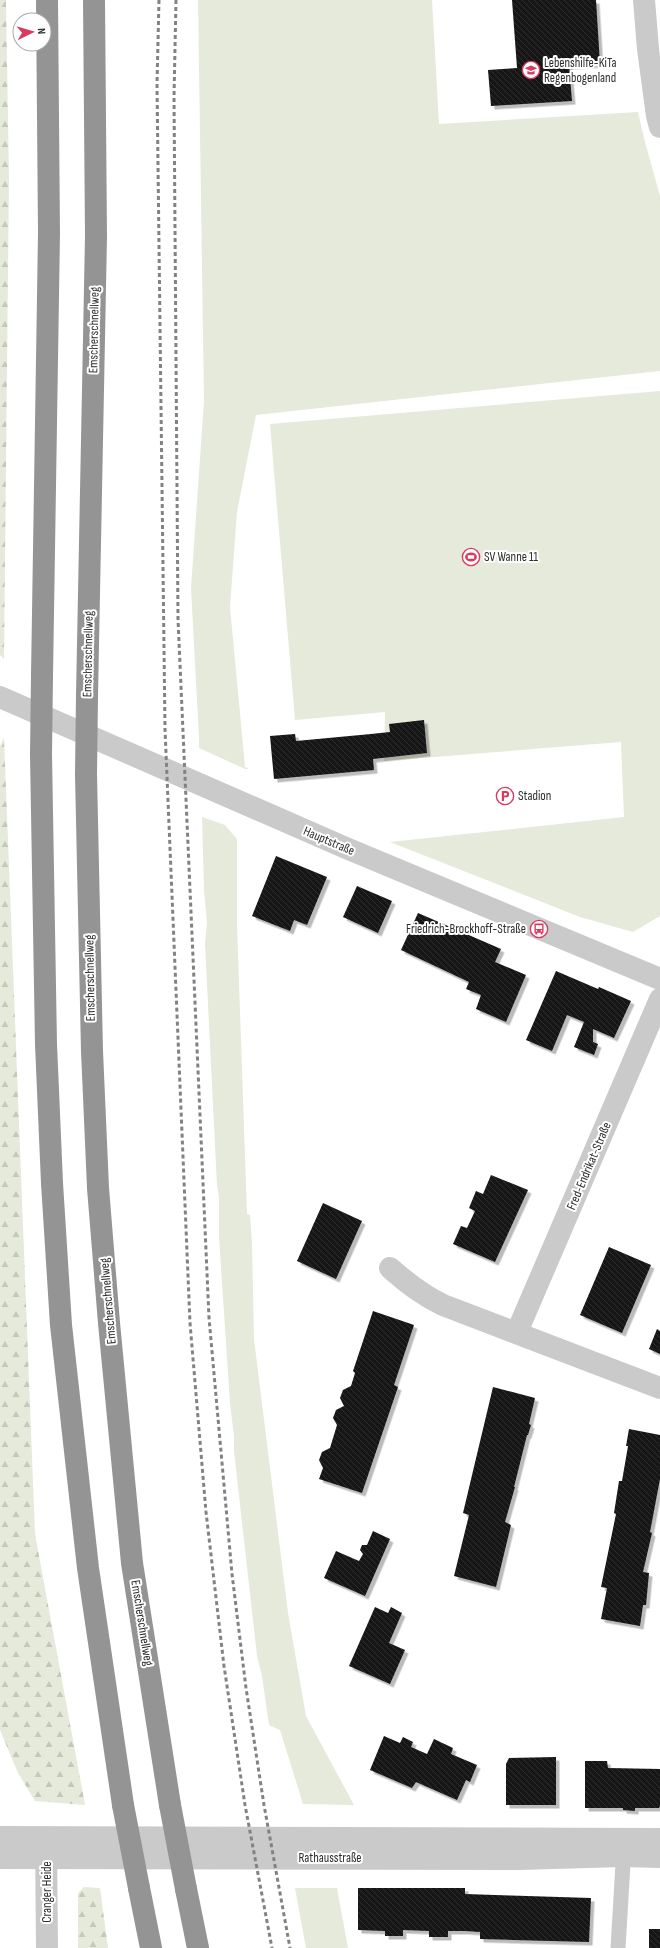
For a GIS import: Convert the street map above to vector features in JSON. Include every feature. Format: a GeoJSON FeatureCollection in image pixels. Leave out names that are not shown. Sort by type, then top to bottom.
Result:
{"type":"FeatureCollection","features":[{"type":"Feature","properties":{"kind":"highway"},"geometry":{"type":"LineString","coordinates":[[47,0],[49,233],[41,754],[46,1044],[52,1183],[61,1325],[88,1568],[123,1805],[151,1948]]}},
{"type":"Feature","properties":{"kind":"highway","name":"Emscherschnellweg"},"geometry":{"type":"LineString","coordinates":[[94,0],[96,236],[86,774],[93,1066],[98,1188],[109,1323],[132,1563],[170,1805],[198,1948]]}},
{"type":"Feature","properties":{"kind":"street"},"geometry":{"type":"LineString","coordinates":[[644,0],[648,49],[657,116],[660,127]]}},
{"type":"Feature","properties":{"kind":"street","name":"Hauptstraße"},"geometry":{"type":"LineString","coordinates":[[0,697],[339,845],[660,979]]}},
{"type":"Feature","properties":{"kind":"street","name":"Fred-Endrikat-Straße"},"geometry":{"type":"LineString","coordinates":[[517,1332],[660,999]]}},
{"type":"Feature","properties":{"kind":"street"},"geometry":{"type":"LineString","coordinates":[[390,1268],[426,1297],[517,1332],[575,1357],[660,1388]]}},
{"type":"Feature","properties":{"kind":"street","name":"Rathausstraße"},"geometry":{"type":"LineString","coordinates":[[0,1837],[624,1848],[660,1857]]}},
{"type":"Feature","properties":{"kind":"street","name":"Cranger Heide"},"geometry":{"type":"LineString","coordinates":[[46,1837],[47,1948]]}},
{"type":"Feature","properties":{"kind":"street","name":"Rathausstraße"},"geometry":{"type":"LineString","coordinates":[[0,1858],[519,1859],[624,1848],[660,1839]]}},
{"type":"Feature","properties":{"kind":"lane"},"geometry":{"type":"LineString","coordinates":[[618,1948],[624,1848]]}},
{"type":"Feature","properties":{"kind":"green space"},"geometry":{"type":"Polygon","coordinates":[[[0,0],[6,0],[9,178],[4,659],[0,655],[0,0]]]}},
{"type":"Feature","properties":{"kind":"green space"},"geometry":{"type":"Polygon","coordinates":[[[198,0],[432,0],[439,124],[638,112],[660,196],[660,371],[256,415],[237,512],[230,607],[245,767],[249,769],[245,769],[199,748],[191,588],[204,401],[198,0]]]}},
{"type":"Feature","properties":{"kind":"green space","name":"SV Wanne 11"},"geometry":{"type":"Polygon","coordinates":[[[660,391],[660,916],[633,932],[580,917],[390,842],[624,817],[621,742],[384,761],[385,712],[295,720],[270,424],[660,391]]]}},
{"type":"Feature","properties":{"kind":"green space"},"geometry":{"type":"Polygon","coordinates":[[[4,738],[35,1534],[85,1805],[35,1801],[18,1773],[0,1730],[0,746],[4,738]]]}},
{"type":"Feature","properties":{"kind":"green space"},"geometry":{"type":"Polygon","coordinates":[[[202,817],[225,825],[237,839],[237,925],[247,1214],[250,1215],[252,1243],[254,1339],[288,1613],[306,1716],[354,1805],[303,1804],[280,1730],[269,1725],[262,1676],[257,1656],[234,1451],[219,1237],[219,1197],[217,1186],[205,943],[207,923],[204,890],[202,817]]]}},
{"type":"Feature","properties":{"kind":"green space"},"geometry":{"type":"Polygon","coordinates":[[[84,1887],[100,1888],[108,1948],[78,1948],[78,1893],[84,1887]]]}},
{"type":"Feature","properties":{"kind":"green space"},"geometry":{"type":"Polygon","coordinates":[[[295,1888],[337,1888],[348,1948],[306,1948],[295,1888]]]}},
{"type":"Feature","properties":{"kind":"building"},"geometry":{"type":"Polygon","coordinates":[[[512,0],[596,0],[600,64],[569,66],[572,101],[491,106],[488,70],[517,68],[512,0]]]}},
{"type":"Feature","properties":{"kind":"building"},"geometry":{"type":"Polygon","coordinates":[[[424,720],[427,753],[373,759],[374,770],[274,779],[270,736],[295,734],[296,741],[371,734],[390,732],[389,724],[424,720]]]}},
{"type":"Feature","properties":{"kind":"building"},"geometry":{"type":"Polygon","coordinates":[[[276,856],[327,877],[307,925],[294,920],[290,931],[252,916],[276,856]]]}},
{"type":"Feature","properties":{"kind":"building"},"geometry":{"type":"Polygon","coordinates":[[[357,886],[392,901],[378,933],[343,917],[357,886]]]}},
{"type":"Feature","properties":{"kind":"building"},"geometry":{"type":"Polygon","coordinates":[[[418,913],[501,949],[495,962],[526,975],[506,1022],[476,1009],[481,995],[466,989],[469,982],[401,950],[418,913]]]}},
{"type":"Feature","properties":{"kind":"building"},"geometry":{"type":"Polygon","coordinates":[[[556,971],[631,1001],[614,1038],[593,1029],[593,1042],[598,1044],[594,1055],[574,1047],[584,1022],[567,1015],[552,1051],[526,1040],[556,971]]]}},
{"type":"Feature","properties":{"kind":"building"},"geometry":{"type":"Polygon","coordinates":[[[491,1175],[528,1190],[495,1262],[453,1244],[461,1226],[467,1228],[475,1211],[469,1208],[476,1191],[483,1194],[491,1175]]]}},
{"type":"Feature","properties":{"kind":"building"},"geometry":{"type":"Polygon","coordinates":[[[323,1203],[362,1221],[336,1279],[297,1261],[323,1203]]]}},
{"type":"Feature","properties":{"kind":"building"},"geometry":{"type":"Polygon","coordinates":[[[609,1247],[651,1265],[622,1333],[580,1315],[609,1247]]]}},
{"type":"Feature","properties":{"kind":"building"},"geometry":{"type":"Polygon","coordinates":[[[373,1311],[414,1325],[394,1385],[398,1387],[362,1493],[319,1479],[323,1468],[319,1460],[322,1452],[330,1448],[337,1425],[333,1418],[336,1410],[344,1406],[340,1398],[343,1390],[351,1386],[355,1373],[353,1371],[373,1311]]]}},
{"type":"Feature","properties":{"kind":"building"},"geometry":{"type":"Polygon","coordinates":[[[657,1329],[660,1331],[660,1354],[649,1349],[657,1329]]]}},
{"type":"Feature","properties":{"kind":"building"},"geometry":{"type":"Polygon","coordinates":[[[493,1387],[535,1398],[529,1424],[531,1425],[527,1435],[505,1522],[511,1525],[496,1587],[454,1576],[469,1515],[463,1513],[493,1387]]]}},
{"type":"Feature","properties":{"kind":"building"},"geometry":{"type":"Polygon","coordinates":[[[629,1429],[660,1435],[660,1479],[650,1532],[652,1533],[643,1572],[649,1573],[646,1605],[643,1605],[640,1626],[601,1619],[607,1588],[601,1587],[616,1514],[614,1513],[619,1481],[622,1481],[628,1446],[626,1446],[629,1429]]]}},
{"type":"Feature","properties":{"kind":"building"},"geometry":{"type":"Polygon","coordinates":[[[373,1531],[390,1539],[365,1596],[324,1578],[336,1551],[359,1561],[363,1554],[360,1550],[362,1545],[367,1545],[373,1531]]]}},
{"type":"Feature","properties":{"kind":"building"},"geometry":{"type":"Polygon","coordinates":[[[375,1607],[388,1613],[391,1607],[402,1613],[389,1643],[405,1650],[390,1684],[349,1666],[375,1607]]]}},
{"type":"Feature","properties":{"kind":"building"},"geometry":{"type":"Polygon","coordinates":[[[384,1736],[400,1743],[403,1737],[413,1742],[411,1747],[427,1754],[434,1739],[453,1748],[451,1754],[477,1765],[470,1782],[466,1780],[457,1800],[416,1782],[412,1788],[370,1770],[384,1736]]]}},
{"type":"Feature","properties":{"kind":"building"},"geometry":{"type":"Polygon","coordinates":[[[556,1757],[556,1805],[506,1805],[506,1764],[509,1758],[556,1757]]]}},
{"type":"Feature","properties":{"kind":"building"},"geometry":{"type":"Polygon","coordinates":[[[585,1761],[607,1761],[608,1768],[660,1769],[659,1808],[635,1808],[635,1811],[623,1810],[623,1808],[585,1808],[585,1761]]]}},
{"type":"Feature","properties":{"kind":"building"},"geometry":{"type":"Polygon","coordinates":[[[358,1888],[465,1888],[465,1894],[591,1898],[589,1942],[480,1939],[480,1932],[465,1931],[448,1931],[448,1937],[429,1937],[429,1931],[403,1930],[403,1936],[385,1936],[385,1931],[358,1930],[358,1888]]]}},
{"type":"Feature","properties":{"kind":"building"},"geometry":{"type":"Polygon","coordinates":[[[649,1929],[660,1929],[660,1948],[649,1948],[649,1929]]]}},
{"type":"Feature","properties":{"kind":"railway"},"geometry":{"type":"LineString","coordinates":[[159,0],[157,84],[165,729],[190,1323],[206,1512],[224,1666],[245,1805],[272,1948]]}},
{"type":"Feature","properties":{"kind":"railway"},"geometry":{"type":"LineString","coordinates":[[176,0],[174,97],[178,619],[209,1318],[232,1574],[246,1688],[264,1805],[290,1948]]}},
{"type":"Feature","properties":{"kind":"place","name":"Lebenshilfe-KiTa Regenbogenland"},"geometry":{"type":"Point","coordinates":[531,70]}},
{"type":"Feature","properties":{"kind":"place","name":"SV Wanne 11"},"geometry":{"type":"Point","coordinates":[471,557]}},
{"type":"Feature","properties":{"kind":"place","name":"Stadion"},"geometry":{"type":"Point","coordinates":[505,796]}},
{"type":"Feature","properties":{"kind":"place","name":"Friedrich-Brockhoff-Straße"},"geometry":{"type":"Point","coordinates":[539,929]}}]}
